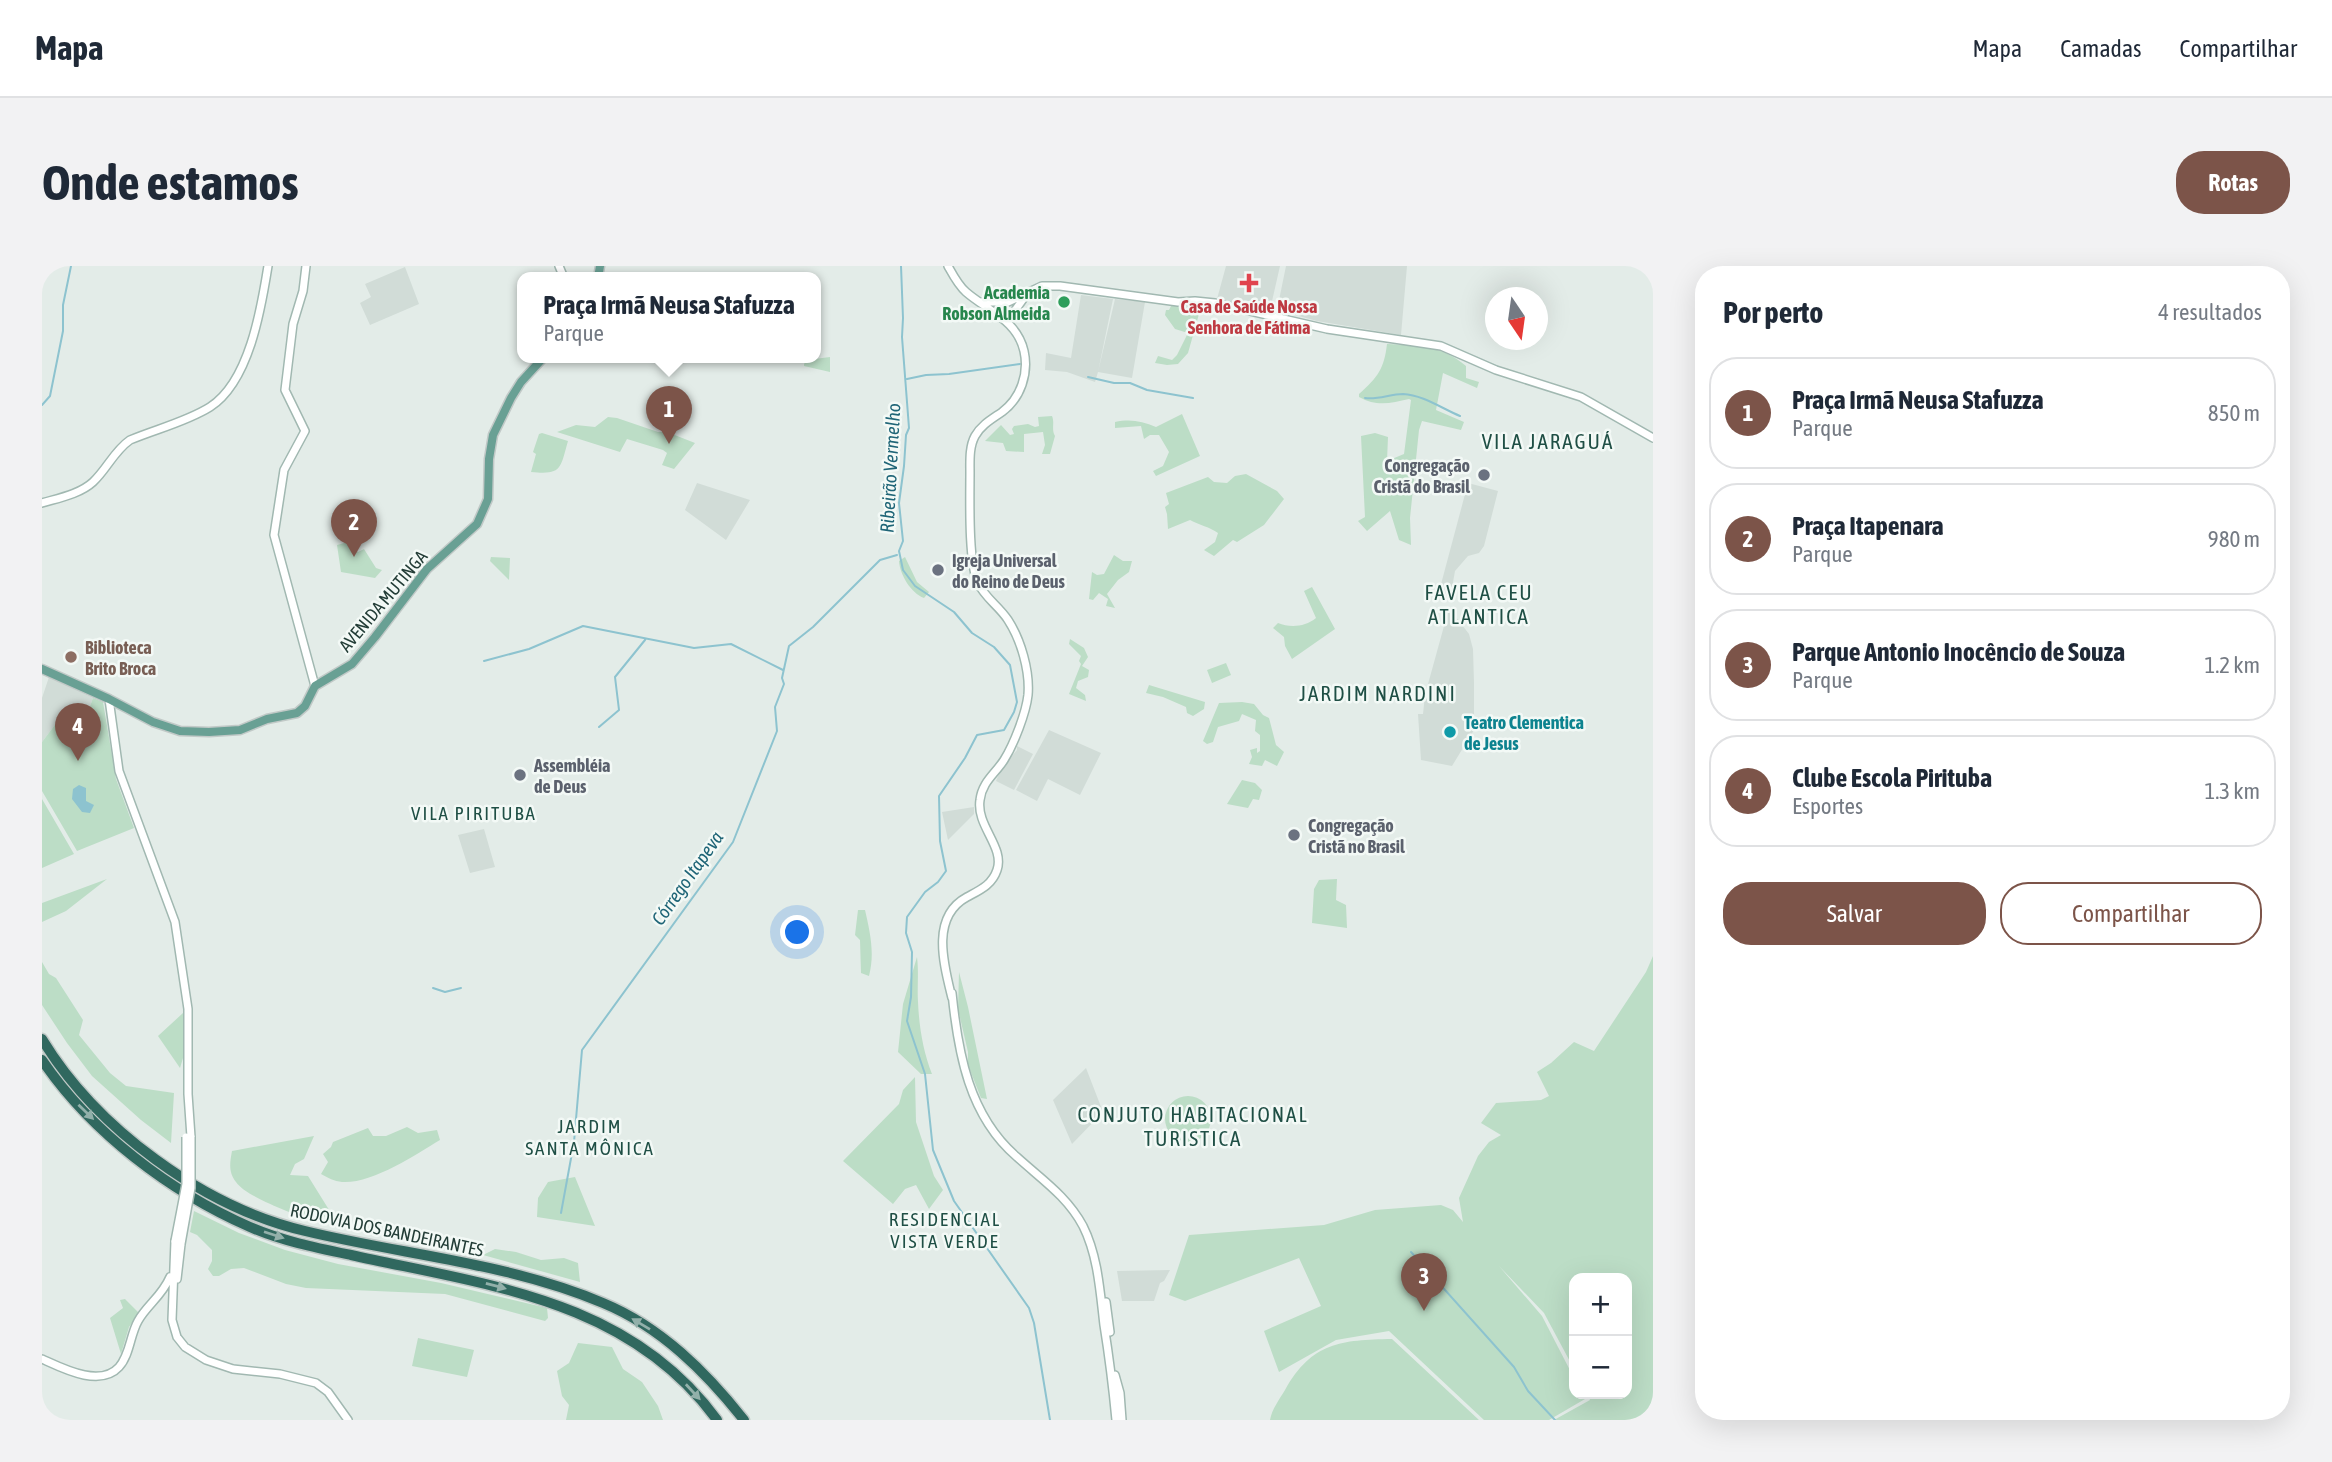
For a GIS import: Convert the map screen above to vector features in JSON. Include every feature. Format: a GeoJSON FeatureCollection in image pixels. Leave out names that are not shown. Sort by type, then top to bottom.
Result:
{"type":"FeatureCollection","features":[{"type":"Feature","properties":{"kind":"highway","name":"RODOVIA DOS BANDEIRANTES"},"geometry":{"type":"LineString","coordinates":[[42,1039],[54,1059],[89,1101],[127,1137],[206,1191],[253,1214],[303,1231],[511,1274],[605,1303],[644,1325],[674,1347],[702,1372],[744,1420]]}},
{"type":"Feature","properties":{"kind":"highway","name":"RODOVIA DOS BANDEIRANTES"},"geometry":{"type":"LineString","coordinates":[[42,1060],[81,1108],[124,1148],[165,1180],[205,1204],[251,1228],[300,1244],[484,1283],[573,1310],[630,1339],[663,1363],[687,1385],[717,1420]]}},
{"type":"Feature","properties":{"kind":"main road"},"geometry":{"type":"LineString","coordinates":[[42,503],[88,487],[121,446],[130,440],[192,416],[223,397],[233,385],[244,363],[268,266]]}},
{"type":"Feature","properties":{"kind":"main road"},"geometry":{"type":"LineString","coordinates":[[309,266],[293,336],[285,390],[305,431],[284,470],[274,535],[315,686]]}},
{"type":"Feature","properties":{"kind":"main road"},"geometry":{"type":"LineString","coordinates":[[949,267],[965,291],[980,302],[992,305],[1008,302],[1049,285],[1241,307],[1334,331],[1441,346],[1490,368],[1581,397],[1653,438]]}},
{"type":"Feature","properties":{"kind":"main road"},"geometry":{"type":"LineString","coordinates":[[1005,320],[1026,295]]}},
{"type":"Feature","properties":{"kind":"main road"},"geometry":{"type":"LineString","coordinates":[[1008,302],[1014,312],[1016,331],[1025,359],[1022,385],[1010,406],[988,421],[973,440],[970,458],[971,504],[975,575],[983,592],[1008,620],[1018,638],[1026,667],[1028,695],[1026,708],[1009,750],[984,785],[980,801],[982,822],[997,852],[998,868],[988,885],[957,902],[943,926],[964,1066],[984,1111],[997,1131],[1017,1152],[1059,1187],[1078,1210],[1091,1233],[1105,1295],[1119,1420]]}},
{"type":"Feature","properties":{"kind":"main road"},"geometry":{"type":"LineString","coordinates":[[992,305],[1016,331]]}},
{"type":"Feature","properties":{"kind":"main road","name":"AVENIDA MUTINGA"},"geometry":{"type":"LineString","coordinates":[[42,666],[91,687],[108,701],[166,727],[180,730],[240,730],[258,721],[297,713],[305,706],[315,686],[352,664],[427,569],[477,524],[488,499],[491,445],[497,426],[521,382],[538,363]]}},
{"type":"Feature","properties":{"kind":"main road"},"geometry":{"type":"LineString","coordinates":[[108,701],[116,758],[123,784],[175,922],[187,1003],[188,1054],[184,1074],[188,1137],[186,1177],[172,1280],[177,1323],[183,1340],[193,1352],[204,1359],[233,1369],[281,1374],[316,1383],[328,1392],[348,1420]]}},
{"type":"Feature","properties":{"kind":"main road"},"geometry":{"type":"LineString","coordinates":[[42,1359],[77,1374],[90,1376],[112,1372],[120,1366],[137,1322],[172,1280]]}},
{"type":"Feature","properties":{"kind":"shaded area","name":"Casa de Saúde Nossa Senhora de Fátima"},"geometry":{"type":"Polygon","coordinates":[[[1226,266],[1280,266],[1270,310],[1217,299],[1226,266]]]}},
{"type":"Feature","properties":{"kind":"shaded area"},"geometry":{"type":"Polygon","coordinates":[[[1286,266],[1407,266],[1401,335],[1317,321],[1277,310],[1286,266]]]}},
{"type":"Feature","properties":{"kind":"shaded area"},"geometry":{"type":"Polygon","coordinates":[[[405,267],[419,304],[370,325],[360,303],[371,297],[365,284],[405,267]]]}},
{"type":"Feature","properties":{"kind":"shaded area"},"geometry":{"type":"Polygon","coordinates":[[[1081,295],[1113,299],[1095,382],[1067,372],[1045,370],[1046,353],[1071,358],[1081,295]]]}},
{"type":"Feature","properties":{"kind":"shaded area"},"geometry":{"type":"Polygon","coordinates":[[[1115,299],[1145,302],[1132,378],[1098,372],[1115,299]]]}},
{"type":"Feature","properties":{"kind":"shaded area"},"geometry":{"type":"Polygon","coordinates":[[[697,483],[750,500],[726,540],[685,510],[697,483]]]}},
{"type":"Feature","properties":{"kind":"shaded area"},"geometry":{"type":"Polygon","coordinates":[[[1468,483],[1498,491],[1484,546],[1479,553],[1468,556],[1455,571],[1450,599],[1440,588],[1468,483]]]}},
{"type":"Feature","properties":{"kind":"shaded area"},"geometry":{"type":"Polygon","coordinates":[[[1449,608],[1469,634],[1473,649],[1474,683],[1474,730],[1452,766],[1421,760],[1418,714],[1423,714],[1425,695],[1449,608]]]}},
{"type":"Feature","properties":{"kind":"shaded area"},"geometry":{"type":"Polygon","coordinates":[[[49,677],[93,698],[89,709],[57,722],[42,742],[42,698],[49,677]]]}},
{"type":"Feature","properties":{"kind":"shaded area"},"geometry":{"type":"Polygon","coordinates":[[[1049,730],[1101,753],[1080,795],[1048,779],[1037,801],[1016,790],[1049,730]]]}},
{"type":"Feature","properties":{"kind":"shaded area"},"geometry":{"type":"Polygon","coordinates":[[[1017,746],[1033,754],[1014,790],[996,781],[1017,746]]]}},
{"type":"Feature","properties":{"kind":"shaded area"},"geometry":{"type":"Polygon","coordinates":[[[974,807],[974,814],[948,840],[942,812],[974,807]]]}},
{"type":"Feature","properties":{"kind":"shaded area"},"geometry":{"type":"Polygon","coordinates":[[[484,829],[495,867],[470,873],[458,835],[484,829]]]}},
{"type":"Feature","properties":{"kind":"shaded area"},"geometry":{"type":"Polygon","coordinates":[[[1086,1068],[1103,1112],[1072,1144],[1053,1100],[1086,1068]]]}},
{"type":"Feature","properties":{"kind":"shaded area"},"geometry":{"type":"Polygon","coordinates":[[[1170,1270],[1160,1283],[1154,1301],[1122,1301],[1117,1271],[1170,1270]]]}},
{"type":"Feature","properties":{"kind":"green space"},"geometry":{"type":"Polygon","coordinates":[[[1172,304],[1193,308],[1199,314],[1188,353],[1178,364],[1155,363],[1158,356],[1172,360],[1188,333],[1175,329],[1165,315],[1172,304]]]}},
{"type":"Feature","properties":{"kind":"green space"},"geometry":{"type":"Polygon","coordinates":[[[1387,344],[1429,348],[1448,354],[1466,366],[1466,378],[1479,382],[1477,388],[1443,373],[1436,410],[1464,422],[1461,430],[1422,421],[1410,518],[1411,545],[1399,540],[1390,511],[1367,531],[1358,521],[1365,517],[1361,436],[1375,433],[1388,437],[1387,461],[1404,454],[1411,400],[1378,403],[1359,397],[1379,372],[1387,344]]]}},
{"type":"Feature","properties":{"kind":"green space"},"geometry":{"type":"Polygon","coordinates":[[[830,357],[830,372],[804,366],[805,363],[821,363],[821,358],[830,357]]]}},
{"type":"Feature","properties":{"kind":"green space"},"geometry":{"type":"Polygon","coordinates":[[[1182,414],[1200,456],[1156,476],[1153,471],[1163,466],[1169,452],[1159,435],[1150,435],[1144,439],[1141,426],[1115,428],[1115,422],[1126,421],[1156,427],[1182,414]]]}},
{"type":"Feature","properties":{"kind":"green space"},"geometry":{"type":"Polygon","coordinates":[[[1052,416],[1055,436],[1050,454],[1042,454],[1045,445],[1043,432],[1024,434],[1024,452],[1006,451],[1003,443],[985,441],[1001,425],[1010,435],[1014,434],[1014,426],[1039,426],[1038,417],[1052,416]]]}},
{"type":"Feature","properties":{"kind":"green space"},"geometry":{"type":"Polygon","coordinates":[[[608,417],[658,432],[667,432],[695,443],[674,469],[662,465],[667,453],[663,450],[627,439],[620,452],[557,432],[576,425],[595,427],[608,417]]]}},
{"type":"Feature","properties":{"kind":"green space"},"geometry":{"type":"Polygon","coordinates":[[[539,434],[568,441],[558,468],[549,472],[531,472],[536,454],[533,452],[539,434]]]}},
{"type":"Feature","properties":{"kind":"green space"},"geometry":{"type":"Polygon","coordinates":[[[1246,474],[1277,491],[1284,499],[1264,525],[1237,542],[1233,540],[1214,556],[1204,550],[1215,542],[1218,533],[1215,531],[1190,520],[1168,529],[1165,507],[1169,504],[1166,493],[1208,477],[1214,482],[1227,483],[1235,476],[1246,474]]]}},
{"type":"Feature","properties":{"kind":"green space"},"geometry":{"type":"Polygon","coordinates":[[[348,542],[358,552],[364,549],[376,568],[382,570],[375,578],[341,572],[337,545],[348,542]]]}},
{"type":"Feature","properties":{"kind":"green space"},"geometry":{"type":"Polygon","coordinates":[[[1114,555],[1123,561],[1132,561],[1129,572],[1118,580],[1107,594],[1115,608],[1106,606],[1108,599],[1099,593],[1093,600],[1089,599],[1092,572],[1097,575],[1104,574],[1114,555]]]}},
{"type":"Feature","properties":{"kind":"green space"},"geometry":{"type":"Polygon","coordinates":[[[491,557],[510,558],[509,580],[490,561],[491,557]]]}},
{"type":"Feature","properties":{"kind":"green space"},"geometry":{"type":"Polygon","coordinates":[[[905,557],[917,582],[929,592],[924,598],[911,588],[904,578],[899,561],[905,557]]]}},
{"type":"Feature","properties":{"kind":"green space"},"geometry":{"type":"Polygon","coordinates":[[[1312,587],[1335,629],[1292,659],[1285,646],[1284,637],[1273,628],[1278,623],[1297,626],[1316,618],[1304,591],[1312,587]]]}},
{"type":"Feature","properties":{"kind":"green space"},"geometry":{"type":"Polygon","coordinates":[[[1070,639],[1084,648],[1088,657],[1082,666],[1089,670],[1088,677],[1078,681],[1076,688],[1085,695],[1086,701],[1069,694],[1081,664],[1081,656],[1069,644],[1070,639]]]}},
{"type":"Feature","properties":{"kind":"green space"},"geometry":{"type":"Polygon","coordinates":[[[1226,663],[1231,675],[1212,683],[1207,670],[1226,663]]]}},
{"type":"Feature","properties":{"kind":"green space"},"geometry":{"type":"Polygon","coordinates":[[[1149,685],[1205,702],[1204,709],[1193,716],[1187,713],[1186,707],[1146,693],[1149,685]]]}},
{"type":"Feature","properties":{"kind":"green space"},"geometry":{"type":"Polygon","coordinates":[[[93,698],[103,702],[116,779],[134,828],[77,851],[42,791],[42,742],[57,722],[89,709],[93,698]]]}},
{"type":"Feature","properties":{"kind":"green space"},"geometry":{"type":"Polygon","coordinates":[[[1219,703],[1254,704],[1269,718],[1276,745],[1284,752],[1277,766],[1265,760],[1262,766],[1249,764],[1252,757],[1250,750],[1257,748],[1257,753],[1260,751],[1260,735],[1255,731],[1256,720],[1242,714],[1239,721],[1218,727],[1213,742],[1207,744],[1203,741],[1219,703]]]}},
{"type":"Feature","properties":{"kind":"green space"},"geometry":{"type":"Polygon","coordinates":[[[1242,780],[1255,783],[1262,790],[1259,800],[1253,799],[1248,808],[1227,804],[1242,780]]]}},
{"type":"Feature","properties":{"kind":"green space"},"geometry":{"type":"Polygon","coordinates":[[[42,799],[74,854],[42,868],[42,799]]]}},
{"type":"Feature","properties":{"kind":"green space"},"geometry":{"type":"Polygon","coordinates":[[[107,879],[66,911],[42,922],[42,903],[107,879]]]}},
{"type":"Feature","properties":{"kind":"green space"},"geometry":{"type":"Polygon","coordinates":[[[1337,879],[1336,900],[1346,905],[1347,928],[1312,923],[1314,889],[1319,880],[1337,879]]]}},
{"type":"Feature","properties":{"kind":"green space"},"geometry":{"type":"Polygon","coordinates":[[[858,910],[865,910],[870,934],[872,959],[869,976],[861,973],[860,940],[855,935],[858,910]]]}},
{"type":"Feature","properties":{"kind":"green space"},"geometry":{"type":"Polygon","coordinates":[[[1653,956],[1653,1420],[1554,1420],[1590,1399],[1632,1399],[1632,1273],[1569,1273],[1569,1360],[1544,1313],[1499,1266],[1542,1316],[1569,1368],[1569,1399],[1585,1399],[1549,1420],[1484,1420],[1389,1331],[1336,1340],[1279,1372],[1264,1331],[1321,1306],[1299,1258],[1185,1301],[1169,1295],[1189,1235],[1324,1225],[1375,1210],[1441,1205],[1453,1210],[1463,1222],[1459,1198],[1478,1156],[1489,1142],[1501,1135],[1481,1123],[1496,1103],[1541,1100],[1549,1096],[1537,1072],[1574,1042],[1594,1051],[1646,972],[1653,956]]]}},
{"type":"Feature","properties":{"kind":"green space"},"geometry":{"type":"Polygon","coordinates":[[[917,957],[920,1029],[932,1074],[921,1074],[898,1052],[903,1004],[917,957]]]}},
{"type":"Feature","properties":{"kind":"green space"},"geometry":{"type":"Polygon","coordinates":[[[42,962],[49,974],[56,978],[83,1020],[79,1035],[110,1073],[126,1086],[174,1093],[171,1143],[92,1076],[67,1043],[42,1005],[42,962]]]}},
{"type":"Feature","properties":{"kind":"green space"},"geometry":{"type":"Polygon","coordinates":[[[959,972],[987,1099],[981,1098],[968,1065],[968,1052],[958,1009],[959,972]]]}},
{"type":"Feature","properties":{"kind":"green space"},"geometry":{"type":"Polygon","coordinates":[[[183,1013],[186,1048],[180,1068],[158,1036],[183,1013]]]}},
{"type":"Feature","properties":{"kind":"green space"},"geometry":{"type":"Polygon","coordinates":[[[915,1077],[916,1122],[934,1176],[943,1190],[929,1209],[916,1185],[905,1189],[893,1204],[843,1161],[899,1104],[903,1090],[915,1077]]]}},
{"type":"Feature","properties":{"kind":"green space"},"geometry":{"type":"Polygon","coordinates":[[[1188,1096],[1204,1103],[1211,1119],[1204,1135],[1188,1142],[1172,1135],[1165,1119],[1172,1103],[1188,1096]]]}},
{"type":"Feature","properties":{"kind":"green space"},"geometry":{"type":"Polygon","coordinates":[[[407,1127],[418,1133],[437,1130],[440,1140],[380,1174],[366,1178],[342,1182],[321,1174],[328,1162],[323,1154],[333,1142],[368,1128],[373,1136],[386,1136],[407,1127]]]}},
{"type":"Feature","properties":{"kind":"green space"},"geometry":{"type":"Polygon","coordinates":[[[314,1136],[304,1159],[295,1164],[290,1175],[308,1176],[331,1213],[314,1222],[261,1200],[242,1188],[233,1178],[230,1167],[232,1151],[314,1136]]]}},
{"type":"Feature","properties":{"kind":"green space"},"geometry":{"type":"Polygon","coordinates":[[[575,1177],[595,1226],[537,1217],[538,1198],[548,1182],[575,1177]]]}},
{"type":"Feature","properties":{"kind":"green space"},"geometry":{"type":"Polygon","coordinates":[[[194,1211],[239,1233],[285,1250],[338,1264],[441,1283],[547,1308],[548,1318],[545,1321],[445,1294],[306,1288],[286,1284],[244,1268],[231,1269],[219,1276],[213,1276],[208,1269],[212,1261],[212,1250],[197,1235],[190,1232],[194,1211]]]}},
{"type":"Feature","properties":{"kind":"green space"},"geometry":{"type":"Polygon","coordinates":[[[495,1249],[541,1260],[564,1258],[578,1263],[580,1282],[483,1255],[495,1249]]]}},
{"type":"Feature","properties":{"kind":"green space"},"geometry":{"type":"Polygon","coordinates":[[[125,1299],[139,1313],[129,1327],[121,1354],[110,1318],[123,1308],[120,1300],[125,1299]]]}},
{"type":"Feature","properties":{"kind":"green space"},"geometry":{"type":"Polygon","coordinates":[[[418,1338],[474,1350],[467,1377],[412,1366],[418,1338]]]}},
{"type":"Feature","properties":{"kind":"green space"},"geometry":{"type":"Polygon","coordinates":[[[1392,1339],[1479,1420],[1270,1420],[1295,1374],[1317,1353],[1343,1343],[1392,1339]]]}},
{"type":"Feature","properties":{"kind":"green space"},"geometry":{"type":"Polygon","coordinates":[[[578,1343],[612,1347],[623,1369],[642,1382],[658,1406],[663,1420],[566,1420],[569,1405],[562,1396],[557,1371],[569,1363],[578,1343]]]}},
{"type":"Feature","properties":{"kind":"water"},"geometry":{"type":"Polygon","coordinates":[[[79,785],[86,788],[86,801],[94,805],[90,813],[82,812],[72,799],[73,789],[79,785]]]}},
{"type":"Feature","properties":{"kind":"waterway"},"geometry":{"type":"LineString","coordinates":[[42,405],[50,396],[63,331],[63,305],[71,266]]}},
{"type":"Feature","properties":{"kind":"waterway","name":"Ribeirão Vermelho"},"geometry":{"type":"LineString","coordinates":[[901,266],[902,337],[909,428],[899,503],[903,541],[899,551],[903,570],[915,586],[954,612],[972,633],[994,647],[1010,665],[1017,702],[1004,730],[977,735],[939,796],[940,841],[946,871],[938,882],[925,892],[907,917],[906,933],[912,952],[911,997],[907,1021],[925,1074],[933,1150],[954,1201],[1029,1308],[1034,1323],[1050,1420]]}},
{"type":"Feature","properties":{"kind":"waterway"},"geometry":{"type":"LineString","coordinates":[[907,379],[1020,364]]}},
{"type":"Feature","properties":{"kind":"waterway"},"geometry":{"type":"LineString","coordinates":[[1088,377],[1114,383],[1130,383],[1147,390],[1193,398]]}},
{"type":"Feature","properties":{"kind":"waterway"},"geometry":{"type":"LineString","coordinates":[[1365,398],[1410,395],[1425,399],[1460,416]]}},
{"type":"Feature","properties":{"kind":"waterway","name":"Córrego Itapeva"},"geometry":{"type":"LineString","coordinates":[[561,1213],[574,1142],[582,1050],[733,842],[777,731],[775,707],[784,684],[782,678],[789,646],[813,627],[880,560],[897,555]]}},
{"type":"Feature","properties":{"kind":"waterway"},"geometry":{"type":"LineString","coordinates":[[484,661],[529,649],[583,626],[694,648],[731,644],[783,670]]}},
{"type":"Feature","properties":{"kind":"waterway"},"geometry":{"type":"LineString","coordinates":[[599,727],[619,710],[615,677],[645,640]]}},
{"type":"Feature","properties":{"kind":"waterway"},"geometry":{"type":"LineString","coordinates":[[433,988],[445,992],[461,988]]}},
{"type":"Feature","properties":{"kind":"waterway"},"geometry":{"type":"LineString","coordinates":[[1411,1252],[1514,1367],[1528,1391],[1555,1420]]}},
{"type":"Feature","properties":{"kind":"place","name":"Casa de Saúde Nossa Senhora de Fátima"},"geometry":{"type":"Point","coordinates":[1249,283]}},
{"type":"Feature","properties":{"kind":"place","name":"Academia Robson Almeida"},"geometry":{"type":"Point","coordinates":[1064,302]}},
{"type":"Feature","properties":{"kind":"place","name":"Praça Irmã Neusa Stafuzza"},"geometry":{"type":"Point","coordinates":[669,444]}},
{"type":"Feature","properties":{"kind":"place","name":"Congregação Cristã do Brasil"},"geometry":{"type":"Point","coordinates":[1484,475]}},
{"type":"Feature","properties":{"kind":"place","name":"Praça Itapenara"},"geometry":{"type":"Point","coordinates":[354,557]}},
{"type":"Feature","properties":{"kind":"place","name":"Igreja Universal do Reino de Deus"},"geometry":{"type":"Point","coordinates":[938,570]}},
{"type":"Feature","properties":{"kind":"place","name":"Biblioteca Brito Broca"},"geometry":{"type":"Point","coordinates":[71,657]}},
{"type":"Feature","properties":{"kind":"place","name":"Teatro Clementica de Jesus"},"geometry":{"type":"Point","coordinates":[1450,732]}},
{"type":"Feature","properties":{"kind":"place","name":"Clube Escola Pirituba"},"geometry":{"type":"Point","coordinates":[78,761]}},
{"type":"Feature","properties":{"kind":"place","name":"Assembléia de Deus"},"geometry":{"type":"Point","coordinates":[520,775]}},
{"type":"Feature","properties":{"kind":"place","name":"Congregação Cristã no Brasil"},"geometry":{"type":"Point","coordinates":[1294,835]}},
{"type":"Feature","properties":{"kind":"place","name":"Parque Antonio Inocêncio de Souza"},"geometry":{"type":"Point","coordinates":[1424,1311]}},
{"type":"Feature","properties":{"kind":"district","name":"VILA JARAGUÁ"},"geometry":{"type":"Point","coordinates":[1548,441]}},
{"type":"Feature","properties":{"kind":"district","name":"FAVELA CEU ATLANTICA"},"geometry":{"type":"Point","coordinates":[1479,604]}},
{"type":"Feature","properties":{"kind":"district","name":"JARDIM NARDINI"},"geometry":{"type":"Point","coordinates":[1378,693]}},
{"type":"Feature","properties":{"kind":"district","name":"VILA PIRITUBA"},"geometry":{"type":"Point","coordinates":[474,813]}},
{"type":"Feature","properties":{"kind":"district","name":"CONJUTO HABITACIONAL TURISTICA"},"geometry":{"type":"Point","coordinates":[1193,1126]}},
{"type":"Feature","properties":{"kind":"district","name":"JARDIM SANTA MÔNICA"},"geometry":{"type":"Point","coordinates":[590,1137]}},
{"type":"Feature","properties":{"kind":"district","name":"RESIDENCIAL VISTA VERDE"},"geometry":{"type":"Point","coordinates":[945,1230]}}]}
